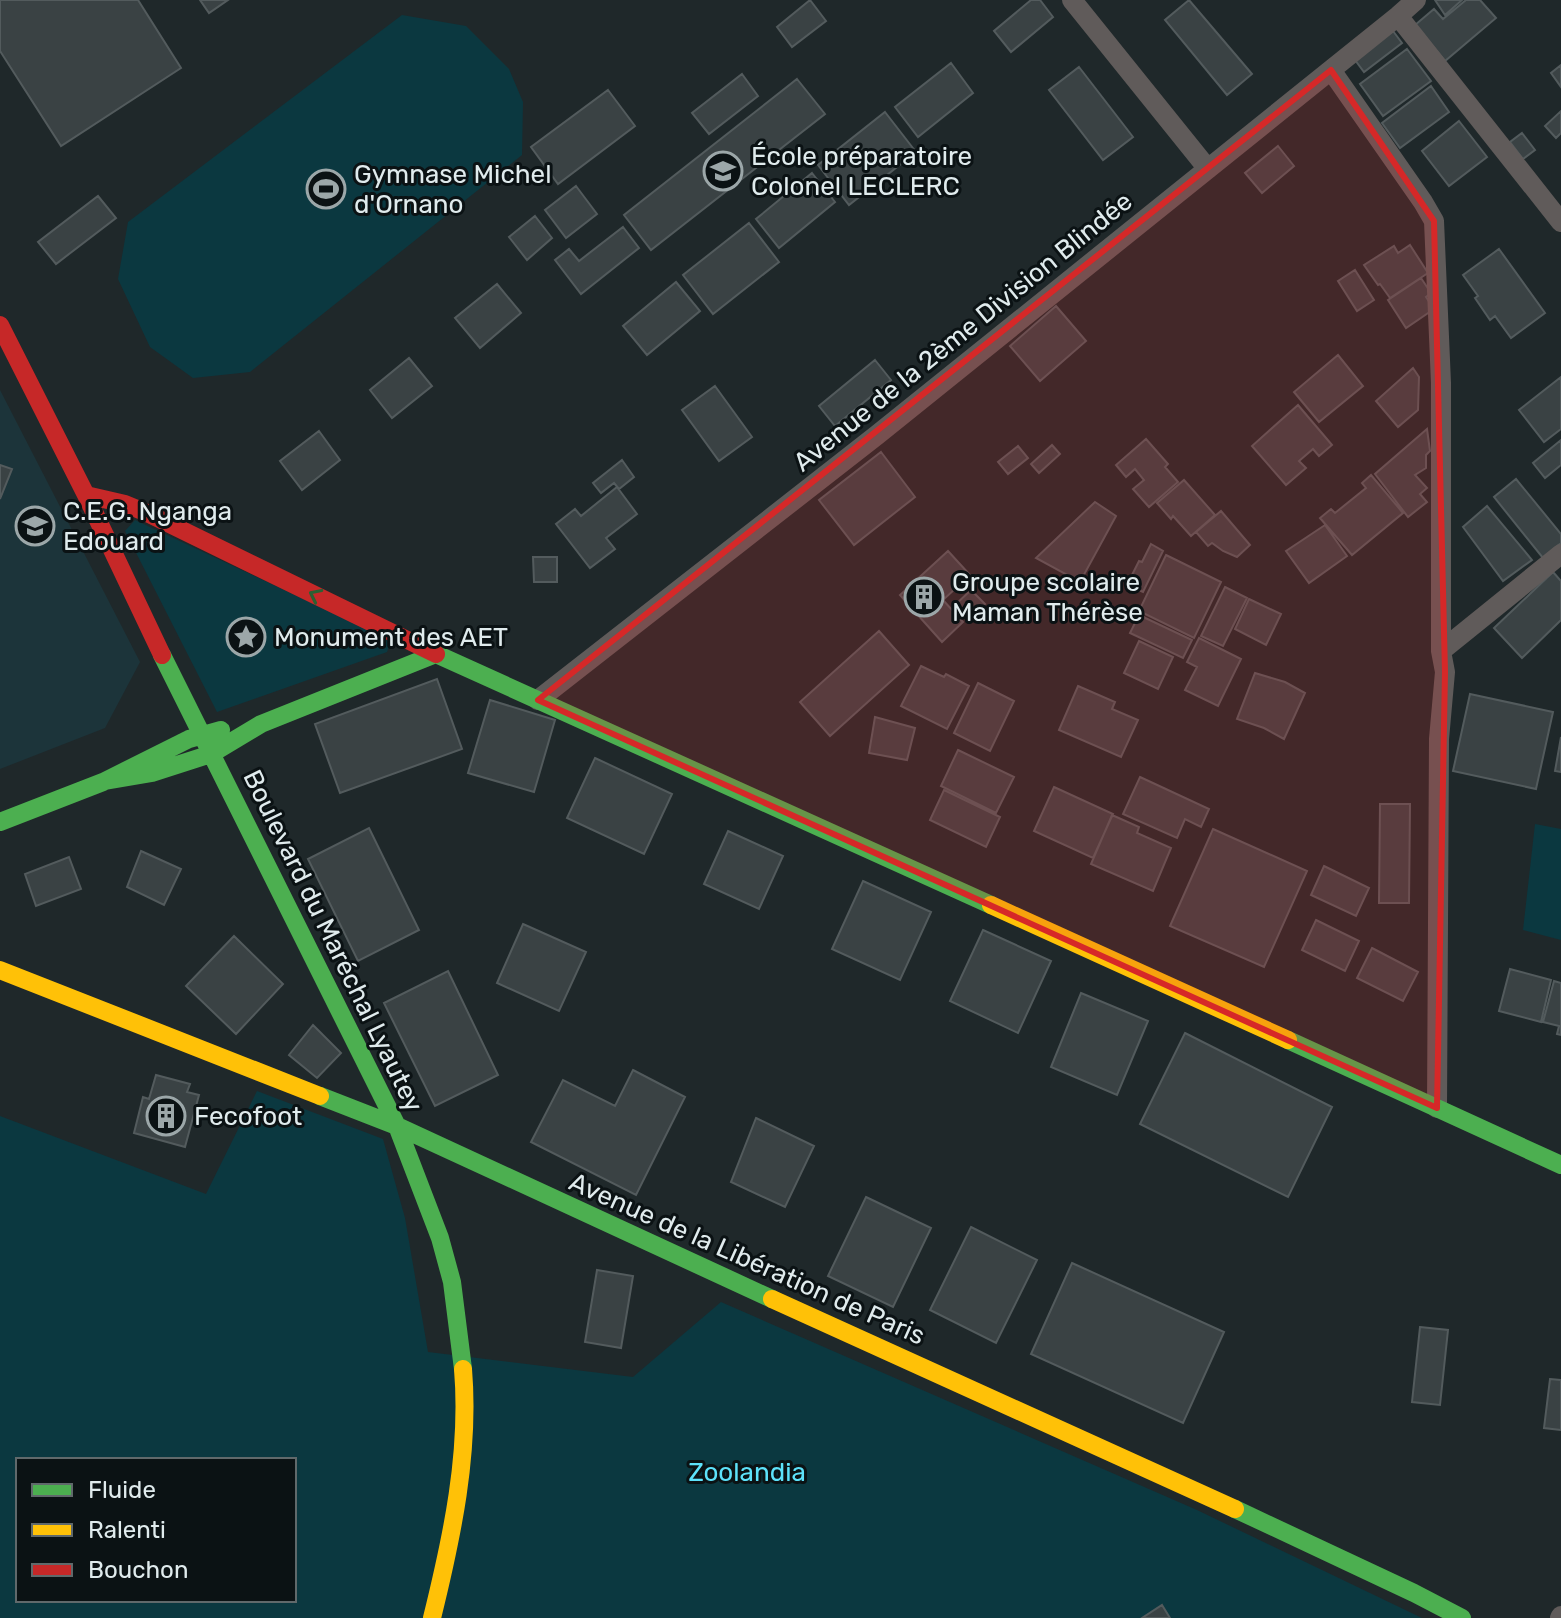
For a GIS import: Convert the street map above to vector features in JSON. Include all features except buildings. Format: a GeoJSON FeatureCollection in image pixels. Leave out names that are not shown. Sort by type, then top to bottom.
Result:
{"type":"FeatureCollection","features":[{"type":"Feature","properties":{"kind":"street"},"geometry":{"type":"LineString","coordinates":[[1072,0],[1208,169]]}},
{"type":"Feature","properties":{"kind":"street","name":"Avenue de la 2ème Division Blindée"},"geometry":{"type":"LineString","coordinates":[[538,700],[877,435],[1416,0]]}},
{"type":"Feature","properties":{"kind":"street"},"geometry":{"type":"LineString","coordinates":[[1398,16],[1561,222]]}},
{"type":"Feature","properties":{"kind":"street"},"geometry":{"type":"LineString","coordinates":[[1331,70],[1434,221],[1441,383],[1441,651],[1445,672],[1438,770],[1437,1108]]}},
{"type":"Feature","properties":{"kind":"street","name":"Boulevard du Maréchal Lyautey"},"geometry":{"type":"LineString","coordinates":[[0,325],[397,1126],[440,1238],[452,1282],[460,1341],[464,1385],[463,1458],[448,1553],[432,1618]]}},
{"type":"Feature","properties":{"kind":"street"},"geometry":{"type":"LineString","coordinates":[[86,495],[125,504],[147,513],[436,654],[1561,1165]]}},
{"type":"Feature","properties":{"kind":"street"},"geometry":{"type":"LineString","coordinates":[[1441,651],[1561,554]]}},
{"type":"Feature","properties":{"kind":"street"},"geometry":{"type":"LineString","coordinates":[[105,781],[152,773],[211,754],[261,724],[436,654]]}},
{"type":"Feature","properties":{"kind":"street"},"geometry":{"type":"LineString","coordinates":[[161,750],[180,693]]}},
{"type":"Feature","properties":{"kind":"street"},"geometry":{"type":"LineString","coordinates":[[0,822],[105,781],[161,750],[202,733],[261,724]]}},
{"type":"Feature","properties":{"kind":"street","name":"Avenue de la Libération de Paris"},"geometry":{"type":"LineString","coordinates":[[0,970],[397,1126],[1199,1492],[1462,1618]]}},
{"type":"Feature","properties":{"kind":"highlighted area"},"geometry":{"type":"Polygon","coordinates":[[[1331,70],[1434,221],[1445,672],[1437,1108],[538,700],[1331,70]]]}},
{"type":"Feature","properties":{"kind":"shaded area","name":"C.E.G. Nganga Edouard"},"geometry":{"type":"Polygon","coordinates":[[[0,390],[140,662],[105,728],[0,769],[0,390]]]}},
{"type":"Feature","properties":{"kind":"green space","name":"Gymnase Michel d'Ornano"},"geometry":{"type":"Polygon","coordinates":[[[402,15],[466,26],[509,69],[523,102],[522,155],[250,372],[193,378],[150,347],[118,279],[128,222],[402,15]]]}},
{"type":"Feature","properties":{"kind":"green space"},"geometry":{"type":"Polygon","coordinates":[[[135,520],[391,640],[387,652],[217,712],[125,531],[135,520]]]}},
{"type":"Feature","properties":{"kind":"green space"},"geometry":{"type":"Polygon","coordinates":[[[1535,824],[1561,829],[1561,940],[1523,930],[1535,824]]]}},
{"type":"Feature","properties":{"kind":"green space","name":"Zoolandia"},"geometry":{"type":"Polygon","coordinates":[[[257,1091],[383,1139],[405,1218],[428,1352],[633,1377],[721,1302],[1197,1510],[1422,1618],[0,1618],[0,1116],[206,1194],[257,1091]]]}},
{"type":"Feature","properties":{"kind":"traffic: fast"},"geometry":{"type":"LineString","coordinates":[[105,781],[152,773],[211,754],[261,724],[436,654],[991,905]]}},
{"type":"Feature","properties":{"kind":"traffic: fast"},"geometry":{"type":"LineString","coordinates":[[162,655],[397,1126],[440,1238],[452,1282],[463,1369]]}},
{"type":"Feature","properties":{"kind":"traffic: fast"},"geometry":{"type":"LineString","coordinates":[[0,822],[103,782],[189,739],[221,730]]}},
{"type":"Feature","properties":{"kind":"traffic: fast"},"geometry":{"type":"LineString","coordinates":[[1288,1040],[1561,1165]]}},
{"type":"Feature","properties":{"kind":"traffic: fast"},"geometry":{"type":"LineString","coordinates":[[320,1096],[397,1126],[772,1299]]}},
{"type":"Feature","properties":{"kind":"traffic: fast"},"geometry":{"type":"LineString","coordinates":[[1235,1509],[1462,1618]]}},
{"type":"Feature","properties":{"kind":"traffic: slow"},"geometry":{"type":"LineString","coordinates":[[991,905],[1288,1040]]}},
{"type":"Feature","properties":{"kind":"traffic: slow"},"geometry":{"type":"LineString","coordinates":[[0,970],[320,1096]]}},
{"type":"Feature","properties":{"kind":"traffic: slow"},"geometry":{"type":"LineString","coordinates":[[772,1299],[1235,1509]]}},
{"type":"Feature","properties":{"kind":"traffic: slow"},"geometry":{"type":"LineString","coordinates":[[432,1618],[462,1463],[463,1369]]}},
{"type":"Feature","properties":{"kind":"traffic: jam"},"geometry":{"type":"LineString","coordinates":[[0,325],[162,655]]}},
{"type":"Feature","properties":{"kind":"traffic: jam"},"geometry":{"type":"LineString","coordinates":[[86,495],[125,504],[147,513],[436,654]]}},
{"type":"Feature","properties":{"kind":"place","name":"École préparatoire Colonel LECLERC"},"geometry":{"type":"Point","coordinates":[723,171]}},
{"type":"Feature","properties":{"kind":"place","name":"Gymnase Michel d'Ornano"},"geometry":{"type":"Point","coordinates":[326,189]}},
{"type":"Feature","properties":{"kind":"place","name":"C.E.G. Nganga Edouard"},"geometry":{"type":"Point","coordinates":[35,526]}},
{"type":"Feature","properties":{"kind":"place","name":"Groupe scolaire Maman Thérèse"},"geometry":{"type":"Point","coordinates":[924,597]}},
{"type":"Feature","properties":{"kind":"place","name":"Monument des AET"},"geometry":{"type":"Point","coordinates":[246,637]}},
{"type":"Feature","properties":{"kind":"place","name":"Fecofoot"},"geometry":{"type":"Point","coordinates":[166,1116]}}]}
